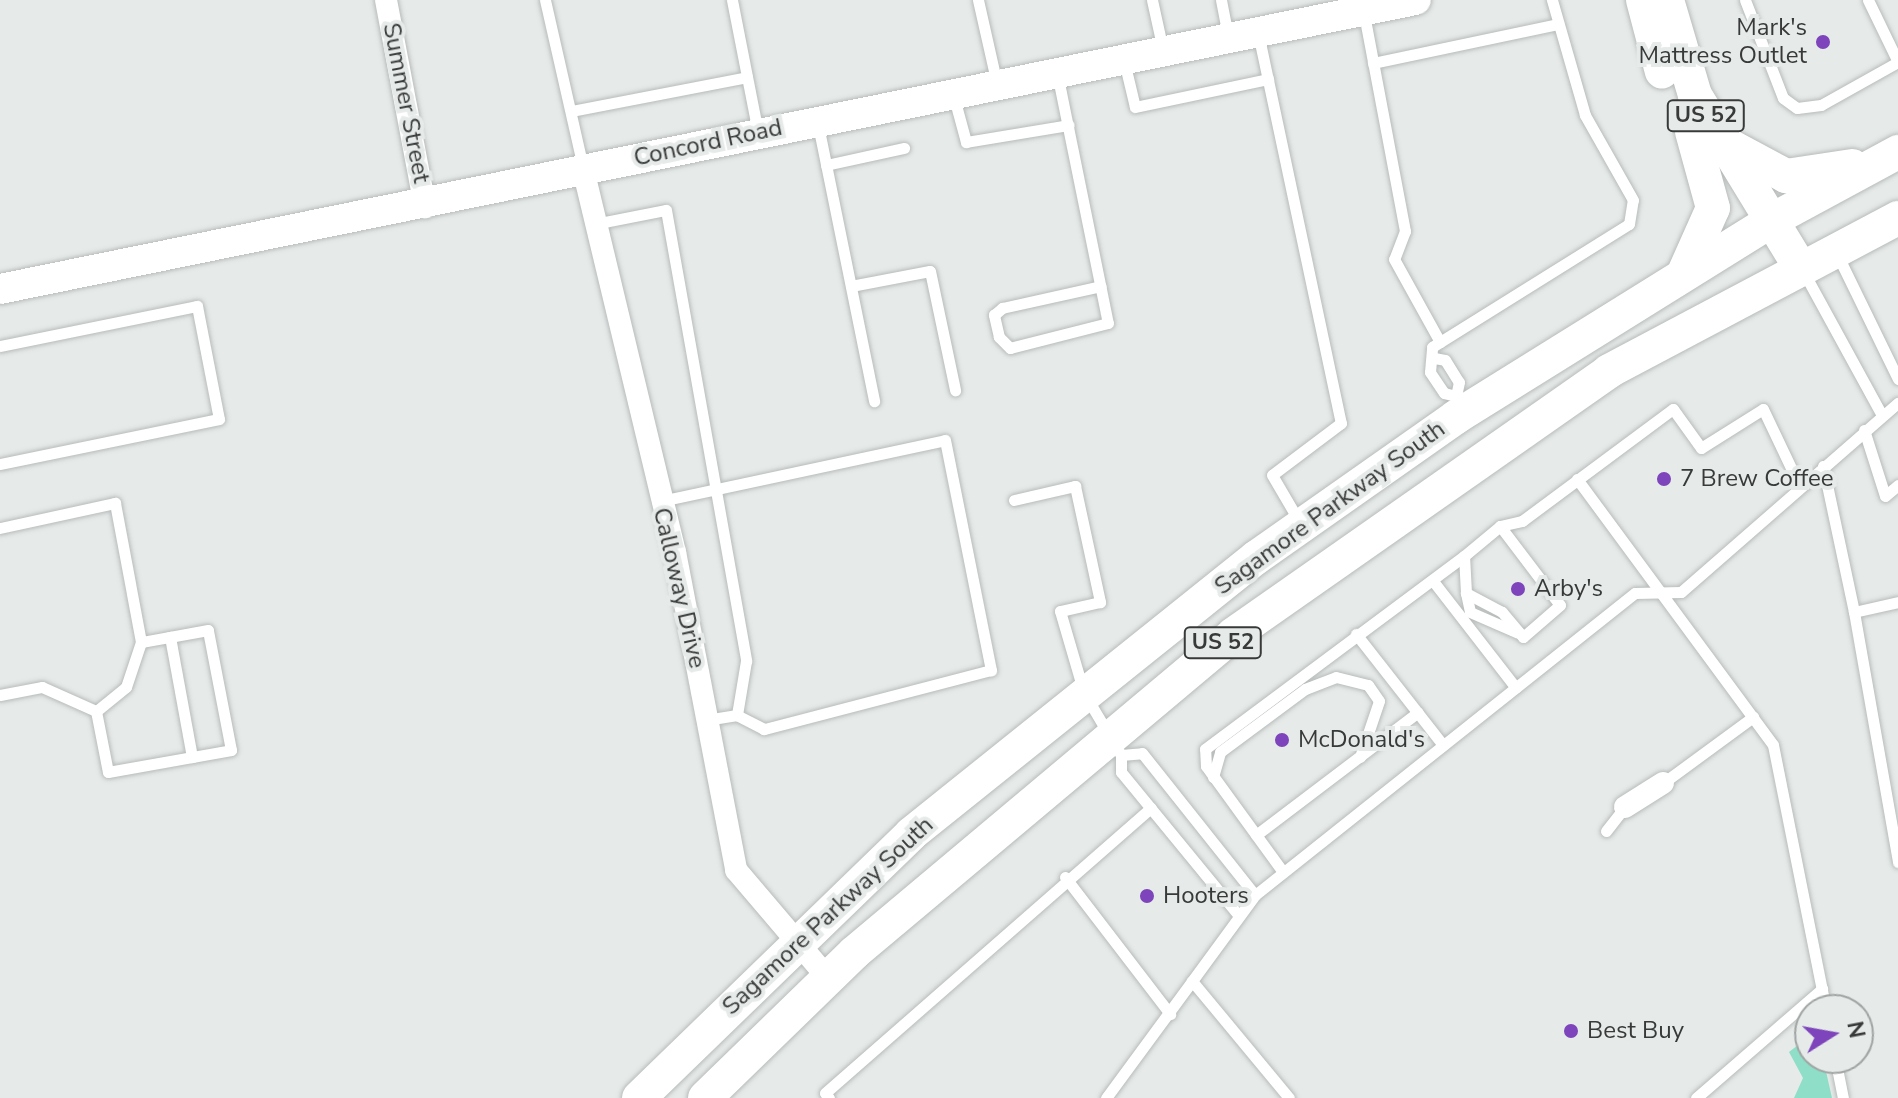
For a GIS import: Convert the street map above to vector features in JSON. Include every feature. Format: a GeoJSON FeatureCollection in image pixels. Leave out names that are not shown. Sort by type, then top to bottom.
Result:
{"type":"FeatureCollection","features":[{"type":"Feature","properties":{"kind":"main road"},"geometry":{"type":"LineString","coordinates":[[1623,0],[1652,42]]}},
{"type":"Feature","properties":{"kind":"main road","name":"US 52"},"geometry":{"type":"LineString","coordinates":[[1643,0],[1652,42],[1702,130],[1774,219],[1800,267]]}},
{"type":"Feature","properties":{"kind":"main road","name":"US 52"},"geometry":{"type":"LineString","coordinates":[[1667,0],[1702,130],[1713,208],[1705,239],[1678,279]]}},
{"type":"Feature","properties":{"kind":"main road"},"geometry":{"type":"LineString","coordinates":[[1702,130],[1739,155],[1786,176],[1898,152]]}},
{"type":"Feature","properties":{"kind":"main road","name":"Sagamore Parkway South"},"geometry":{"type":"LineString","coordinates":[[639,1098],[911,834],[1084,693],[1461,404],[1678,279],[1774,219],[1898,152]]}},
{"type":"Feature","properties":{"kind":"main road","name":"Sagamore Parkway South"},"geometry":{"type":"LineString","coordinates":[[705,1098],[828,978],[1115,747],[1234,634],[1609,371],[1800,267],[1898,218]]}},
{"type":"Feature","properties":{"kind":"street","name":"Summer Street"},"geometry":{"type":"LineString","coordinates":[[386,0],[425,207]]}},
{"type":"Feature","properties":{"kind":"street","name":"Concord Road"},"geometry":{"type":"LineString","coordinates":[[0,289],[425,207],[583,169],[1405,1]]}},
{"type":"Feature","properties":{"kind":"street","name":"Calloway Drive"},"geometry":{"type":"LineString","coordinates":[[583,169],[599,223],[660,501],[736,870],[795,945],[828,978]]}},
{"type":"Feature","properties":{"kind":"street"},"geometry":{"type":"LineString","coordinates":[[1625,807],[1663,783]]}},
{"type":"Feature","properties":{"kind":"lane"},"geometry":{"type":"LineString","coordinates":[[545,0],[583,169]]}},
{"type":"Feature","properties":{"kind":"lane"},"geometry":{"type":"LineString","coordinates":[[732,0],[758,133]]}},
{"type":"Feature","properties":{"kind":"lane"},"geometry":{"type":"LineString","coordinates":[[978,0],[997,84]]}},
{"type":"Feature","properties":{"kind":"lane"},"geometry":{"type":"LineString","coordinates":[[1152,0],[1164,51]]}},
{"type":"Feature","properties":{"kind":"lane"},"geometry":{"type":"LineString","coordinates":[[1221,0],[1268,79],[1341,423],[1272,475],[1301,526]]}},
{"type":"Feature","properties":{"kind":"lane"},"geometry":{"type":"LineString","coordinates":[[1461,404],[1444,393],[1430,372],[1440,342],[1629,224],[1633,200],[1585,115],[1552,0]]}},
{"type":"Feature","properties":{"kind":"lane"},"geometry":{"type":"LineString","coordinates":[[1745,0],[1783,98],[1797,108],[1821,105],[1898,62],[1868,0]]}},
{"type":"Feature","properties":{"kind":"lane"},"geometry":{"type":"LineString","coordinates":[[1363,11],[1405,231],[1394,259],[1440,342]]}},
{"type":"Feature","properties":{"kind":"lane"},"geometry":{"type":"LineString","coordinates":[[1373,63],[1558,24]]}},
{"type":"Feature","properties":{"kind":"lane"},"geometry":{"type":"LineString","coordinates":[[1123,59],[1135,107],[1268,79]]}},
{"type":"Feature","properties":{"kind":"lane"},"geometry":{"type":"LineString","coordinates":[[1057,72],[1069,125],[1101,286],[1108,323],[1101,329],[1010,348],[999,337],[994,315],[1002,308],[1101,286]]}},
{"type":"Feature","properties":{"kind":"lane"},"geometry":{"type":"LineString","coordinates":[[571,111],[747,77]]}},
{"type":"Feature","properties":{"kind":"lane"},"geometry":{"type":"LineString","coordinates":[[953,94],[966,142],[1069,125]]}},
{"type":"Feature","properties":{"kind":"lane"},"geometry":{"type":"LineString","coordinates":[[817,121],[874,401]]}},
{"type":"Feature","properties":{"kind":"lane"},"geometry":{"type":"LineString","coordinates":[[826,165],[904,148]]}},
{"type":"Feature","properties":{"kind":"lane"},"geometry":{"type":"LineString","coordinates":[[599,223],[666,210],[746,661],[737,715]]}},
{"type":"Feature","properties":{"kind":"lane"},"geometry":{"type":"LineString","coordinates":[[1835,250],[1898,379]]}},
{"type":"Feature","properties":{"kind":"lane"},"geometry":{"type":"LineString","coordinates":[[1800,267],[1882,415]]}},
{"type":"Feature","properties":{"kind":"lane"},"geometry":{"type":"LineString","coordinates":[[851,286],[930,271],[955,390]]}},
{"type":"Feature","properties":{"kind":"lane"},"geometry":{"type":"LineString","coordinates":[[0,346],[197,306],[219,419],[0,464]]}},
{"type":"Feature","properties":{"kind":"lane"},"geometry":{"type":"LineString","coordinates":[[1434,358],[1445,360],[1459,382],[1461,404]]}},
{"type":"Feature","properties":{"kind":"lane"},"geometry":{"type":"LineString","coordinates":[[1106,1098],[1170,1014],[1237,913],[1255,895],[1635,593],[1681,592],[1898,403]]}},
{"type":"Feature","properties":{"kind":"lane"},"geometry":{"type":"LineString","coordinates":[[1283,872],[1213,777],[1205,749],[1356,634],[1433,581],[1500,526],[1522,521],[1673,409],[1701,448],[1763,409],[1800,487]]}},
{"type":"Feature","properties":{"kind":"lane"},"geometry":{"type":"LineString","coordinates":[[1864,430],[1885,496],[1898,485]]}},
{"type":"Feature","properties":{"kind":"lane"},"geometry":{"type":"LineString","coordinates":[[660,501],[945,440],[991,670],[764,729],[737,715],[707,720]]}},
{"type":"Feature","properties":{"kind":"lane"},"geometry":{"type":"LineString","coordinates":[[1823,466],[1854,612],[1898,862]]}},
{"type":"Feature","properties":{"kind":"lane"},"geometry":{"type":"LineString","coordinates":[[1577,479],[1773,745],[1823,994]]}},
{"type":"Feature","properties":{"kind":"lane"},"geometry":{"type":"LineString","coordinates":[[1014,500],[1075,486],[1100,602],[1060,611],[1084,693],[1115,747],[1121,772],[1237,913]]}},
{"type":"Feature","properties":{"kind":"lane"},"geometry":{"type":"LineString","coordinates":[[0,526],[115,503],[141,642],[126,687],[96,711]]}},
{"type":"Feature","properties":{"kind":"lane"},"geometry":{"type":"LineString","coordinates":[[1464,556],[1466,593],[1502,612],[1522,635],[1560,605],[1500,526]]}},
{"type":"Feature","properties":{"kind":"lane"},"geometry":{"type":"LineString","coordinates":[[1433,581],[1516,688]]}},
{"type":"Feature","properties":{"kind":"lane"},"geometry":{"type":"LineString","coordinates":[[1854,612],[1898,602]]}},
{"type":"Feature","properties":{"kind":"lane"},"geometry":{"type":"LineString","coordinates":[[96,711],[108,772],[231,750],[208,630],[141,642]]}},
{"type":"Feature","properties":{"kind":"lane"},"geometry":{"type":"LineString","coordinates":[[1356,634],[1443,745]]}},
{"type":"Feature","properties":{"kind":"lane"},"geometry":{"type":"LineString","coordinates":[[170,637],[192,757]]}},
{"type":"Feature","properties":{"kind":"lane"},"geometry":{"type":"LineString","coordinates":[[1213,777],[1220,752],[1305,689],[1336,677],[1368,685],[1379,701],[1360,757]]}},
{"type":"Feature","properties":{"kind":"lane"},"geometry":{"type":"LineString","coordinates":[[0,695],[42,687],[96,711]]}},
{"type":"Feature","properties":{"kind":"lane"},"geometry":{"type":"LineString","coordinates":[[1256,835],[1418,712]]}},
{"type":"Feature","properties":{"kind":"lane"},"geometry":{"type":"LineString","coordinates":[[1663,783],[1753,717]]}},
{"type":"Feature","properties":{"kind":"lane"},"geometry":{"type":"LineString","coordinates":[[1115,747],[1142,753],[1255,895]]}},
{"type":"Feature","properties":{"kind":"lane"},"geometry":{"type":"LineString","coordinates":[[1606,831],[1625,807]]}},
{"type":"Feature","properties":{"kind":"lane"},"geometry":{"type":"LineString","coordinates":[[825,1096],[1065,877],[1151,808]]}},
{"type":"Feature","properties":{"kind":"lane"},"geometry":{"type":"LineString","coordinates":[[1065,877],[1170,1014]]}},
{"type":"Feature","properties":{"kind":"lane"},"geometry":{"type":"LineString","coordinates":[[1192,981],[1285,1096]]}},
{"type":"Feature","properties":{"kind":"lane"},"geometry":{"type":"LineString","coordinates":[[1696,1098],[1822,989]]}},
{"type":"Feature","properties":{"kind":"lane"},"geometry":{"type":"LineString","coordinates":[[1838,1074],[1843,1098]]}},
{"type":"Feature","properties":{"kind":"green space"},"geometry":{"type":"Polygon","coordinates":[[[1801,1074],[1827,1074],[1832,1098],[1794,1098],[1803,1078],[1801,1074]]]}},
{"type":"Feature","properties":{"kind":"place","name":"Mark's Mattress Outlet"},"geometry":{"type":"Point","coordinates":[1823,42]}},
{"type":"Feature","properties":{"kind":"place","name":"7 Brew Coffee"},"geometry":{"type":"Point","coordinates":[1664,479]}},
{"type":"Feature","properties":{"kind":"place","name":"Arby's"},"geometry":{"type":"Point","coordinates":[1518,589]}},
{"type":"Feature","properties":{"kind":"place","name":"McDonald's"},"geometry":{"type":"Point","coordinates":[1282,740]}},
{"type":"Feature","properties":{"kind":"place","name":"Hooters"},"geometry":{"type":"Point","coordinates":[1147,896]}},
{"type":"Feature","properties":{"kind":"place","name":"Best Buy"},"geometry":{"type":"Point","coordinates":[1571,1031]}}]}
